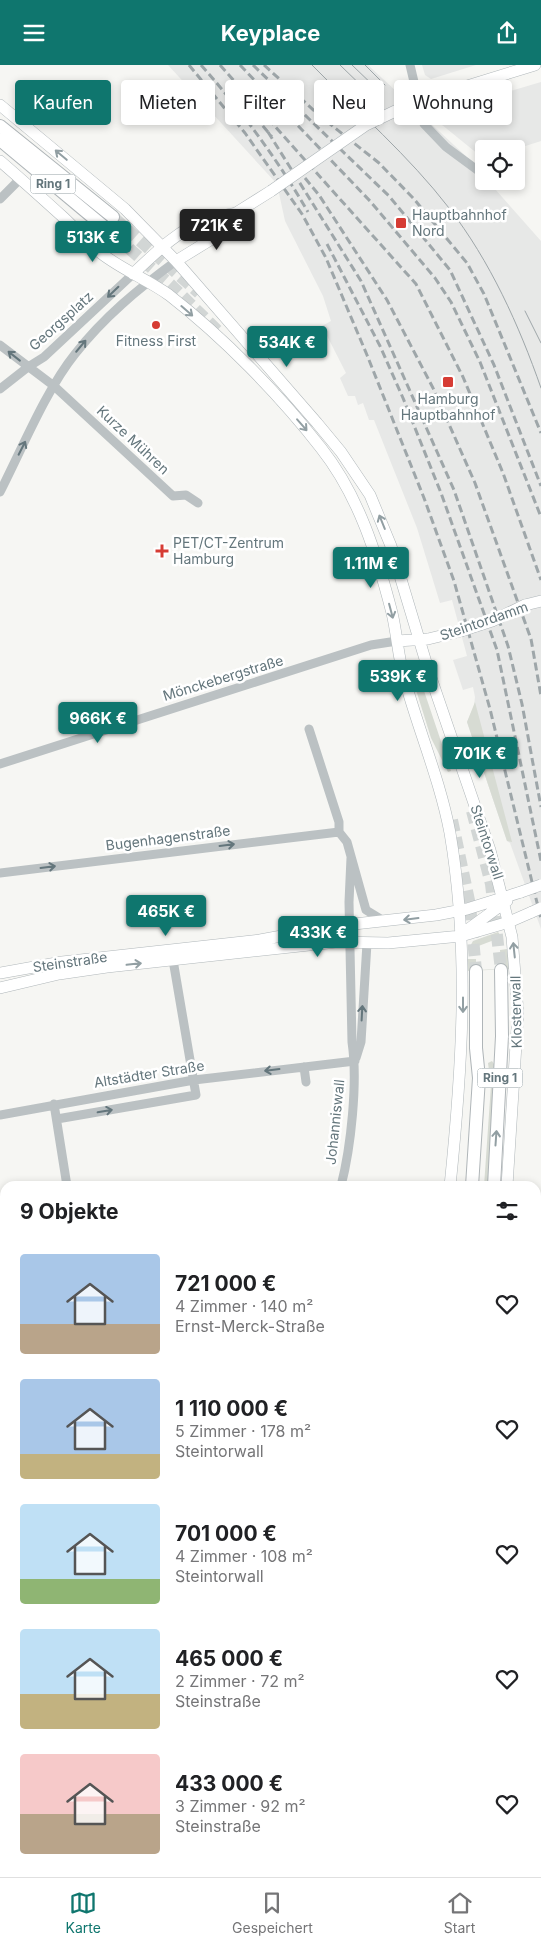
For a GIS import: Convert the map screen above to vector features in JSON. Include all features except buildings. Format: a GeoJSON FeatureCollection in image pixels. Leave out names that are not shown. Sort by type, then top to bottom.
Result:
{"type":"FeatureCollection","features":[{"type":"Feature","properties":{"kind":"main road"},"geometry":{"type":"LineString","coordinates":[[486,80],[535,65]]}},
{"type":"Feature","properties":{"kind":"main road","name":"Ring 1"},"geometry":{"type":"LineString","coordinates":[[0,105],[125,209],[176,261]]}},
{"type":"Feature","properties":{"kind":"main road"},"geometry":{"type":"LineString","coordinates":[[176,261],[214,237],[236,213],[366,125],[394,112]]}},
{"type":"Feature","properties":{"kind":"main road","name":"Ring 1"},"geometry":{"type":"LineString","coordinates":[[0,126],[112,217]]}},
{"type":"Feature","properties":{"kind":"main road","name":"Ring 1"},"geometry":{"type":"LineString","coordinates":[[0,139],[102,225]]}},
{"type":"Feature","properties":{"kind":"main road","name":"Ring 1"},"geometry":{"type":"LineString","coordinates":[[0,161],[98,250],[171,297],[252,372],[302,425],[330,460],[350,492],[367,531],[392,612],[404,676],[446,814],[456,885],[462,910],[460,935],[463,1031],[450,1181]]}},
{"type":"Feature","properties":{"kind":"main road"},"geometry":{"type":"LineString","coordinates":[[133,274],[162,247],[208,219],[236,213]]}},
{"type":"Feature","properties":{"kind":"main road","name":"Steintorwall"},"geometry":{"type":"LineString","coordinates":[[176,261],[341,452],[370,495],[381,519],[490,850],[504,900]]}},
{"type":"Feature","properties":{"kind":"main road","name":"Steintordamm"},"geometry":{"type":"LineString","coordinates":[[397,641],[420,641],[460,631],[541,601]]}},
{"type":"Feature","properties":{"kind":"main road"},"geometry":{"type":"LineString","coordinates":[[460,935],[504,900],[541,885]]}},
{"type":"Feature","properties":{"kind":"main road","name":"Steinstraße"},"geometry":{"type":"LineString","coordinates":[[0,973],[62,962],[260,940],[351,925],[386,922],[462,910],[504,900]]}},
{"type":"Feature","properties":{"kind":"main road","name":"Klosterwall"},"geometry":{"type":"LineString","coordinates":[[504,900],[514,946],[518,1013],[507,1181]]}},
{"type":"Feature","properties":{"kind":"main road","name":"Steinstraße"},"geometry":{"type":"LineString","coordinates":[[0,988],[59,974],[174,965],[351,942],[367,943],[460,935],[509,922],[541,908]]}},
{"type":"Feature","properties":{"kind":"main road","name":"Ring 1"},"geometry":{"type":"LineString","coordinates":[[462,910],[475,923]]}},
{"type":"Feature","properties":{"kind":"main road"},"geometry":{"type":"LineString","coordinates":[[475,923],[492,927]]}},
{"type":"Feature","properties":{"kind":"main road","name":"Ring 1"},"geometry":{"type":"LineString","coordinates":[[494,1181],[502,1036],[501,970]]}},
{"type":"Feature","properties":{"kind":"main road","name":"Ring 1"},"geometry":{"type":"LineString","coordinates":[[472,1181],[479,1078],[476,1048],[476,971]]}},
{"type":"Feature","properties":{"kind":"street"},"geometry":{"type":"LineString","coordinates":[[410,65],[412,80]]}},
{"type":"Feature","properties":{"kind":"street"},"geometry":{"type":"LineString","coordinates":[[425,125],[446,147],[475,168]]}},
{"type":"Feature","properties":{"kind":"street"},"geometry":{"type":"LineString","coordinates":[[0,199],[20,179]]}},
{"type":"Feature","properties":{"kind":"street","name":"Georgsplatz"},"geometry":{"type":"LineString","coordinates":[[133,274],[44,357],[28,367],[54,386],[73,355],[114,310],[176,261]]}},
{"type":"Feature","properties":{"kind":"street"},"geometry":{"type":"LineString","coordinates":[[0,345],[28,367],[0,389]]}},
{"type":"Feature","properties":{"kind":"street"},"geometry":{"type":"LineString","coordinates":[[0,492],[54,386]]}},
{"type":"Feature","properties":{"kind":"street","name":"Kurze Mühren"},"geometry":{"type":"LineString","coordinates":[[54,386],[173,495],[186,495],[198,503]]}},
{"type":"Feature","properties":{"kind":"street","name":"Mönckebergstraße"},"geometry":{"type":"LineString","coordinates":[[0,764],[371,645],[397,641]]}},
{"type":"Feature","properties":{"kind":"street"},"geometry":{"type":"LineString","coordinates":[[309,729],[339,823],[339,832],[347,842],[366,909],[386,922]]}},
{"type":"Feature","properties":{"kind":"street","name":"Bugenhagenstraße"},"geometry":{"type":"LineString","coordinates":[[0,873],[339,832]]}},
{"type":"Feature","properties":{"kind":"street","name":"Johanniswall"},"geometry":{"type":"LineString","coordinates":[[342,1181],[349,1149],[355,1061],[352,1042],[351,925],[349,902],[351,858]]}},
{"type":"Feature","properties":{"kind":"street","name":"Johanniswall"},"geometry":{"type":"LineString","coordinates":[[355,1061],[361,1042],[367,943]]}},
{"type":"Feature","properties":{"kind":"street"},"geometry":{"type":"LineString","coordinates":[[174,965],[194,1080]]}},
{"type":"Feature","properties":{"kind":"street","name":"Altstädter Straße"},"geometry":{"type":"LineString","coordinates":[[0,1115],[58,1103],[194,1080],[355,1061]]}},
{"type":"Feature","properties":{"kind":"street"},"geometry":{"type":"LineString","coordinates":[[304,1067],[306,1082]]}},
{"type":"Feature","properties":{"kind":"street","name":"Altstädter Straße"},"geometry":{"type":"LineString","coordinates":[[57,1119],[196,1095],[194,1080]]}},
{"type":"Feature","properties":{"kind":"street"},"geometry":{"type":"LineString","coordinates":[[58,1103],[57,1119],[66,1181]]}},
{"type":"Feature","properties":{"kind":"shaded area"},"geometry":{"type":"Polygon","coordinates":[[[168,65],[368,65],[394,89],[394,125],[432,125],[475,166],[475,190],[496,190],[541,241],[541,929],[510,843],[507,841],[467,722],[474,706],[475,697],[473,687],[463,690],[453,660],[467,656],[452,600],[440,603],[417,528],[374,420],[369,420],[363,403],[358,405],[355,396],[348,396],[340,378],[346,373],[322,326],[331,321],[323,296],[285,221],[277,184],[215,116],[215,80],[182,80],[168,65]]]}},
{"type":"Feature","properties":{"kind":"shaded area"},"geometry":{"type":"Polygon","coordinates":[[[422,65],[476,65],[431,79],[425,75],[422,65]]]}},
{"type":"Feature","properties":{"kind":"shaded area"},"geometry":{"type":"Polygon","coordinates":[[[541,82],[541,141],[525,146],[525,140],[475,140],[475,152],[442,125],[512,125],[512,91],[541,82]]]}},
{"type":"Feature","properties":{"kind":"shaded area"},"geometry":{"type":"Polygon","coordinates":[[[116,210],[128,225],[112,242],[97,231],[116,210]]]}},
{"type":"Feature","properties":{"kind":"shaded area"},"geometry":{"type":"Polygon","coordinates":[[[419,676],[451,771],[448,772],[431,738],[412,677],[419,676]]]}},
{"type":"Feature","properties":{"kind":"shaded area"},"geometry":{"type":"Polygon","coordinates":[[[475,702],[512,842],[507,841],[467,722],[475,702]]]}},
{"type":"Feature","properties":{"kind":"shaded area"},"geometry":{"type":"Polygon","coordinates":[[[498,932],[502,937],[468,950],[473,941],[498,932]]]}},
{"type":"Feature","properties":{"kind":"shaded area"},"geometry":{"type":"Polygon","coordinates":[[[507,949],[510,969],[467,971],[467,959],[476,959],[476,970],[501,969],[500,950],[507,949]]]}},
{"type":"Feature","properties":{"kind":"shaded area"},"geometry":{"type":"Polygon","coordinates":[[[492,1061],[494,1064],[488,1181],[484,1181],[491,1085],[488,1063],[492,1061]]]}},
{"type":"Feature","properties":{"kind":"tunnel"},"geometry":{"type":"LineString","coordinates":[[113,217],[199,293]]}},
{"type":"Feature","properties":{"kind":"tunnel"},"geometry":{"type":"LineString","coordinates":[[102,225],[170,284],[219,332]]}},
{"type":"Feature","properties":{"kind":"tunnel"},"geometry":{"type":"LineString","coordinates":[[472,811],[491,884],[501,970]]}},
{"type":"Feature","properties":{"kind":"tunnel"},"geometry":{"type":"LineString","coordinates":[[452,820],[470,905],[476,971]]}},
{"type":"Feature","properties":{"kind":"tram line"},"geometry":{"type":"LineString","coordinates":[[312,65],[417,170],[464,228],[502,294],[541,388]]}},
{"type":"Feature","properties":{"kind":"tram line"},"geometry":{"type":"LineString","coordinates":[[340,65],[356,80]]}},
{"type":"Feature","properties":{"kind":"tram line"},"geometry":{"type":"LineString","coordinates":[[352,65],[368,80]]}},
{"type":"Feature","properties":{"kind":"tram line"},"geometry":{"type":"LineString","coordinates":[[365,65],[385,85]]}},
{"type":"Feature","properties":{"kind":"tram line"},"geometry":{"type":"LineString","coordinates":[[525,311],[541,343]]}},
{"type":"Feature","properties":{"kind":"railway"},"geometry":{"type":"LineString","coordinates":[[189,65],[245,133],[302,214],[326,258],[367,355],[424,498],[454,581],[490,709],[541,919]]}},
{"type":"Feature","properties":{"kind":"railway"},"geometry":{"type":"LineString","coordinates":[[201,65],[258,136],[308,212]]}},
{"type":"Feature","properties":{"kind":"railway"},"geometry":{"type":"LineString","coordinates":[[220,65],[416,284],[463,377],[503,473],[541,580]]}},
{"type":"Feature","properties":{"kind":"railway"},"geometry":{"type":"LineString","coordinates":[[240,65],[370,201],[435,278],[451,302],[480,362],[541,517]]}},
{"type":"Feature","properties":{"kind":"railway"},"geometry":{"type":"LineString","coordinates":[[253,65],[389,196],[450,270],[494,365],[541,486]]}},
{"type":"Feature","properties":{"kind":"railway"},"geometry":{"type":"LineString","coordinates":[[264,65],[320,116],[379,163],[414,199],[467,263],[484,294],[541,433]]}},
{"type":"Feature","properties":{"kind":"railway"},"geometry":{"type":"LineString","coordinates":[[262,125],[272,137]]}},
{"type":"Feature","properties":{"kind":"railway"},"geometry":{"type":"LineString","coordinates":[[268,132],[361,281],[454,490],[508,646],[522,704],[541,807]]}},
{"type":"Feature","properties":{"kind":"railway"},"geometry":{"type":"LineString","coordinates":[[305,178],[319,195],[387,300],[433,388],[475,483],[531,639],[541,696]]}},
{"type":"Feature","properties":{"kind":"railway"},"geometry":{"type":"LineString","coordinates":[[327,244],[380,346],[403,398],[441,493],[497,650],[541,861]]}},
{"type":"Feature","properties":{"kind":"place","name":"Hauptbahnhof Nord"},"geometry":{"type":"Point","coordinates":[401,223]}},
{"type":"Feature","properties":{"kind":"place","name":"Fitness First"},"geometry":{"type":"Point","coordinates":[156,325]}},
{"type":"Feature","properties":{"kind":"place","name":"Hamburg Hauptbahnhof"},"geometry":{"type":"Point","coordinates":[448,382]}},
{"type":"Feature","properties":{"kind":"place","name":"PET/CT-Zentrum Hamburg"},"geometry":{"type":"Point","coordinates":[162,551]}}]}
